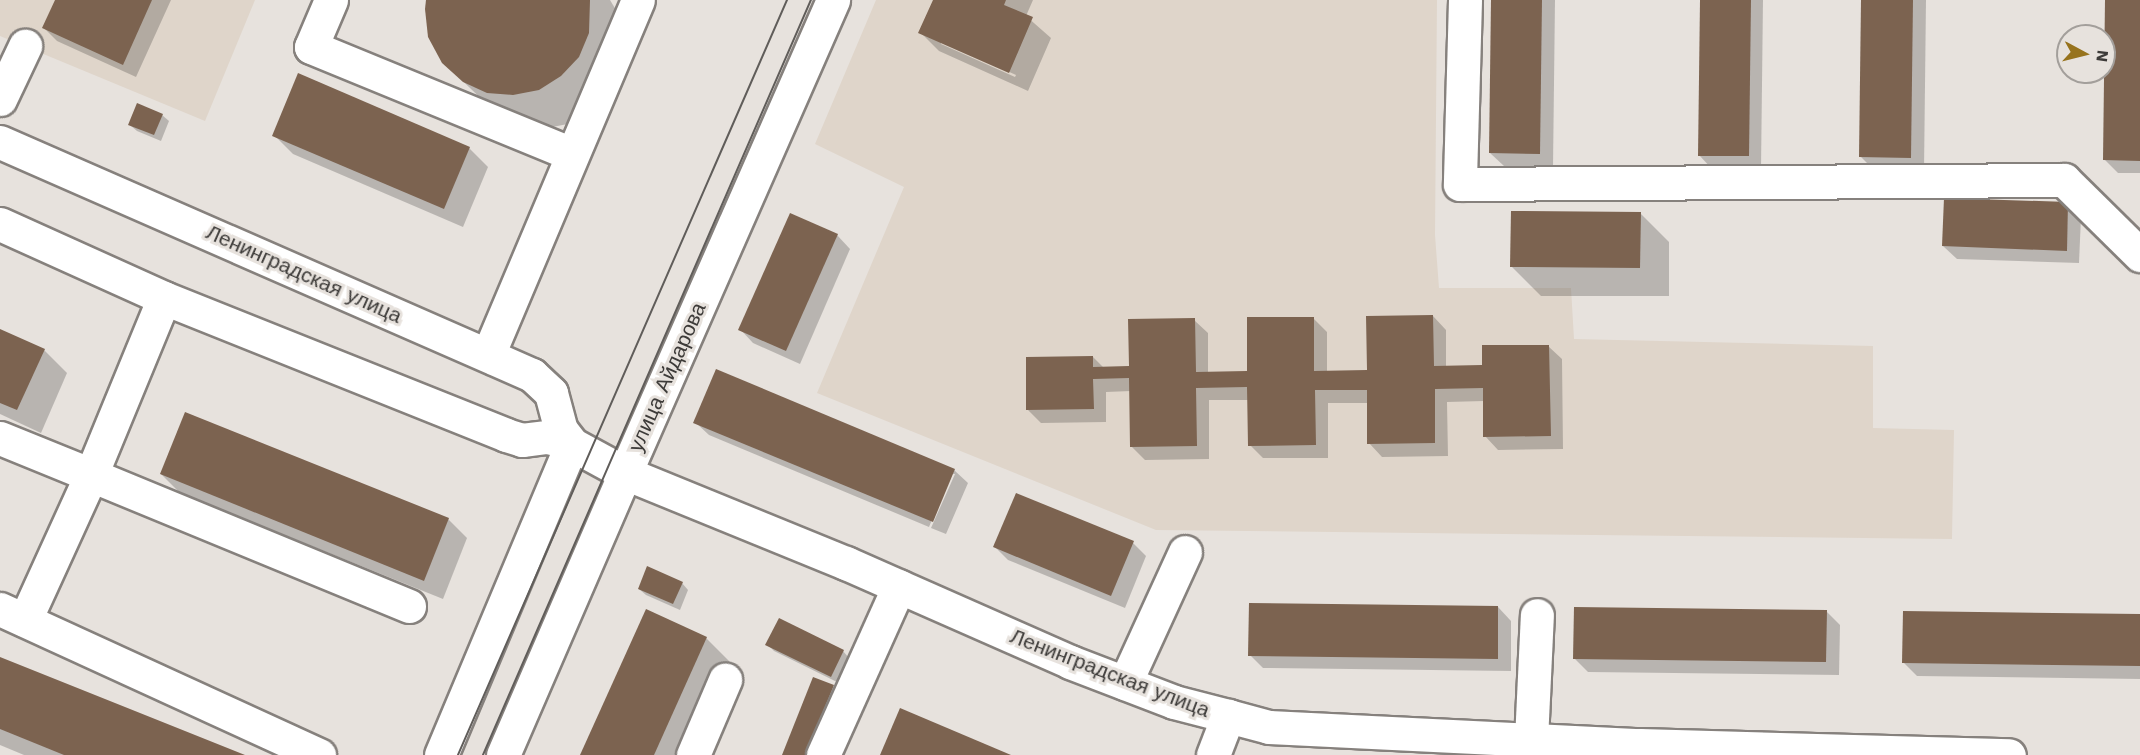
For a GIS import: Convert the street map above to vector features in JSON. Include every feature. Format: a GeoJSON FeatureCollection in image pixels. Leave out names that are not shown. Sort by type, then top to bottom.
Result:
{"type":"FeatureCollection","features":[{"type":"Feature","properties":{"kind":"main road"},"geometry":{"type":"LineString","coordinates":[[331,0],[311,47],[572,154]]}},
{"type":"Feature","properties":{"kind":"main road"},"geometry":{"type":"LineString","coordinates":[[488,355],[638,0]]}},
{"type":"Feature","properties":{"kind":"main road","name":"улица Айдарова"},"geometry":{"type":"LineString","coordinates":[[503,755],[833,0]]}},
{"type":"Feature","properties":{"kind":"main road"},"geometry":{"type":"LineString","coordinates":[[1465,0],[1460,184],[2064,180],[2140,255]]}},
{"type":"Feature","properties":{"kind":"main road"},"geometry":{"type":"LineString","coordinates":[[0,99],[25,46]]}},
{"type":"Feature","properties":{"kind":"main road","name":"Ленинградская улица"},"geometry":{"type":"LineString","coordinates":[[0,142],[532,375],[542,383],[555,400],[561,430],[572,444]]}},
{"type":"Feature","properties":{"kind":"main road","name":"Ленинградская улица"},"geometry":{"type":"LineString","coordinates":[[0,224],[164,298],[506,435],[522,440],[556,438],[572,444],[625,473],[899,586],[1070,662],[1174,702],[1269,727],[1531,740],[1640,750],[2009,755]]}},
{"type":"Feature","properties":{"kind":"main road"},"geometry":{"type":"LineString","coordinates":[[164,298],[91,475],[13,614],[319,755]]}},
{"type":"Feature","properties":{"kind":"main road"},"geometry":{"type":"LineString","coordinates":[[0,438],[409,606]]}},
{"type":"Feature","properties":{"kind":"main road"},"geometry":{"type":"LineString","coordinates":[[441,755],[572,444]]}},
{"type":"Feature","properties":{"kind":"main road"},"geometry":{"type":"LineString","coordinates":[[1125,683],[1185,552]]}},
{"type":"Feature","properties":{"kind":"main road"},"geometry":{"type":"LineString","coordinates":[[823,755],[899,586]]}},
{"type":"Feature","properties":{"kind":"main road"},"geometry":{"type":"LineString","coordinates":[[1531,740],[1537,615]]}},
{"type":"Feature","properties":{"kind":"main road"},"geometry":{"type":"LineString","coordinates":[[693,755],[725,680]]}},
{"type":"Feature","properties":{"kind":"main road"},"geometry":{"type":"LineString","coordinates":[[1213,755],[1228,716]]}},
{"type":"Feature","properties":{"kind":"shaded area"},"geometry":{"type":"Polygon","coordinates":[[[0,0],[255,0],[205,121],[0,36],[0,0]]]}},
{"type":"Feature","properties":{"kind":"shaded area"},"geometry":{"type":"Polygon","coordinates":[[[876,0],[1437,0],[1435,235],[1439,288],[1571,288],[1574,339],[1873,346],[1873,428],[1954,430],[1952,539],[1156,530],[817,393],[904,187],[815,144],[876,0]]]}},
{"type":"Feature","properties":{"kind":"building"},"geometry":{"type":"Polygon","coordinates":[[[55,0],[152,0],[123,65],[42,28],[55,0]]]}},
{"type":"Feature","properties":{"kind":"building"},"geometry":{"type":"Polygon","coordinates":[[[426,0],[590,0],[589,33],[579,57],[561,76],[539,90],[513,95],[487,93],[463,82],[442,63],[428,37],[426,0]]]}},
{"type":"Feature","properties":{"kind":"building"},"geometry":{"type":"Polygon","coordinates":[[[933,0],[1006,0],[1004,5],[1033,17],[1009,73],[918,33],[933,0]]]}},
{"type":"Feature","properties":{"kind":"building"},"geometry":{"type":"Polygon","coordinates":[[[1491,0],[1542,0],[1540,154],[1489,153],[1491,0]]]}},
{"type":"Feature","properties":{"kind":"building"},"geometry":{"type":"Polygon","coordinates":[[[1700,0],[1751,0],[1749,156],[1698,156],[1700,0]]]}},
{"type":"Feature","properties":{"kind":"building"},"geometry":{"type":"Polygon","coordinates":[[[1861,0],[1913,0],[1911,158],[1859,157],[1861,0]]]}},
{"type":"Feature","properties":{"kind":"building"},"geometry":{"type":"Polygon","coordinates":[[[2105,0],[2140,0],[2140,161],[2103,160],[2104,84],[2116,84],[2116,24],[2105,24],[2105,0]]]}},
{"type":"Feature","properties":{"kind":"building"},"geometry":{"type":"Polygon","coordinates":[[[298,73],[470,147],[444,209],[272,136],[298,73]]]}},
{"type":"Feature","properties":{"kind":"building"},"geometry":{"type":"Polygon","coordinates":[[[137,103],[163,114],[154,135],[128,125],[137,103]]]}},
{"type":"Feature","properties":{"kind":"building"},"geometry":{"type":"Polygon","coordinates":[[[1944,198],[2068,202],[2067,251],[1942,246],[1944,198]]]}},
{"type":"Feature","properties":{"kind":"building"},"geometry":{"type":"Polygon","coordinates":[[[1511,211],[1641,212],[1640,268],[1510,267],[1511,211]]]}},
{"type":"Feature","properties":{"kind":"building"},"geometry":{"type":"Polygon","coordinates":[[[790,213],[838,234],[786,351],[738,330],[790,213]]]}},
{"type":"Feature","properties":{"kind":"building"},"geometry":{"type":"Polygon","coordinates":[[[1433,315],[1434,366],[1482,365],[1482,345],[1549,345],[1551,436],[1483,437],[1483,388],[1435,389],[1435,443],[1367,444],[1367,390],[1315,390],[1316,445],[1248,446],[1247,387],[1196,388],[1197,446],[1130,447],[1129,378],[1093,379],[1094,409],[1026,410],[1026,357],[1093,356],[1093,367],[1129,366],[1128,319],[1195,318],[1196,372],[1247,371],[1247,317],[1314,317],[1314,371],[1367,370],[1366,316],[1433,315]]]}},
{"type":"Feature","properties":{"kind":"building"},"geometry":{"type":"Polygon","coordinates":[[[0,329],[45,349],[17,410],[0,403],[0,329]]]}},
{"type":"Feature","properties":{"kind":"building"},"geometry":{"type":"Polygon","coordinates":[[[716,369],[955,469],[933,522],[693,423],[716,369]]]}},
{"type":"Feature","properties":{"kind":"building"},"geometry":{"type":"Polygon","coordinates":[[[185,412],[449,518],[424,581],[160,474],[185,412]]]}},
{"type":"Feature","properties":{"kind":"building"},"geometry":{"type":"Polygon","coordinates":[[[1016,493],[1134,541],[1111,596],[993,547],[1016,493]]]}},
{"type":"Feature","properties":{"kind":"building"},"geometry":{"type":"Polygon","coordinates":[[[647,566],[683,582],[673,604],[638,589],[647,566]]]}},
{"type":"Feature","properties":{"kind":"building"},"geometry":{"type":"Polygon","coordinates":[[[1249,603],[1498,606],[1498,659],[1248,656],[1249,603]]]}},
{"type":"Feature","properties":{"kind":"building"},"geometry":{"type":"Polygon","coordinates":[[[1574,607],[1827,610],[1826,662],[1573,659],[1574,607]]]}},
{"type":"Feature","properties":{"kind":"building"},"geometry":{"type":"Polygon","coordinates":[[[646,609],[707,637],[654,755],[580,755],[646,609]]]}},
{"type":"Feature","properties":{"kind":"building"},"geometry":{"type":"Polygon","coordinates":[[[1903,611],[2140,614],[2140,666],[1902,663],[1903,611]]]}},
{"type":"Feature","properties":{"kind":"building"},"geometry":{"type":"Polygon","coordinates":[[[779,618],[844,650],[831,677],[765,645],[779,618]]]}},
{"type":"Feature","properties":{"kind":"building"},"geometry":{"type":"Polygon","coordinates":[[[0,657],[245,755],[64,755],[0,729],[0,657]]]}},
{"type":"Feature","properties":{"kind":"building"},"geometry":{"type":"Polygon","coordinates":[[[813,677],[834,685],[805,755],[782,755],[813,677]]]}},
{"type":"Feature","properties":{"kind":"building"},"geometry":{"type":"Polygon","coordinates":[[[900,708],[1011,755],[880,755],[900,708]]]}},
{"type":"Feature","properties":{"kind":"tram line"},"geometry":{"type":"LineString","coordinates":[[458,755],[787,0]]}},
{"type":"Feature","properties":{"kind":"tram line"},"geometry":{"type":"LineString","coordinates":[[483,755],[811,0]]}}]}
